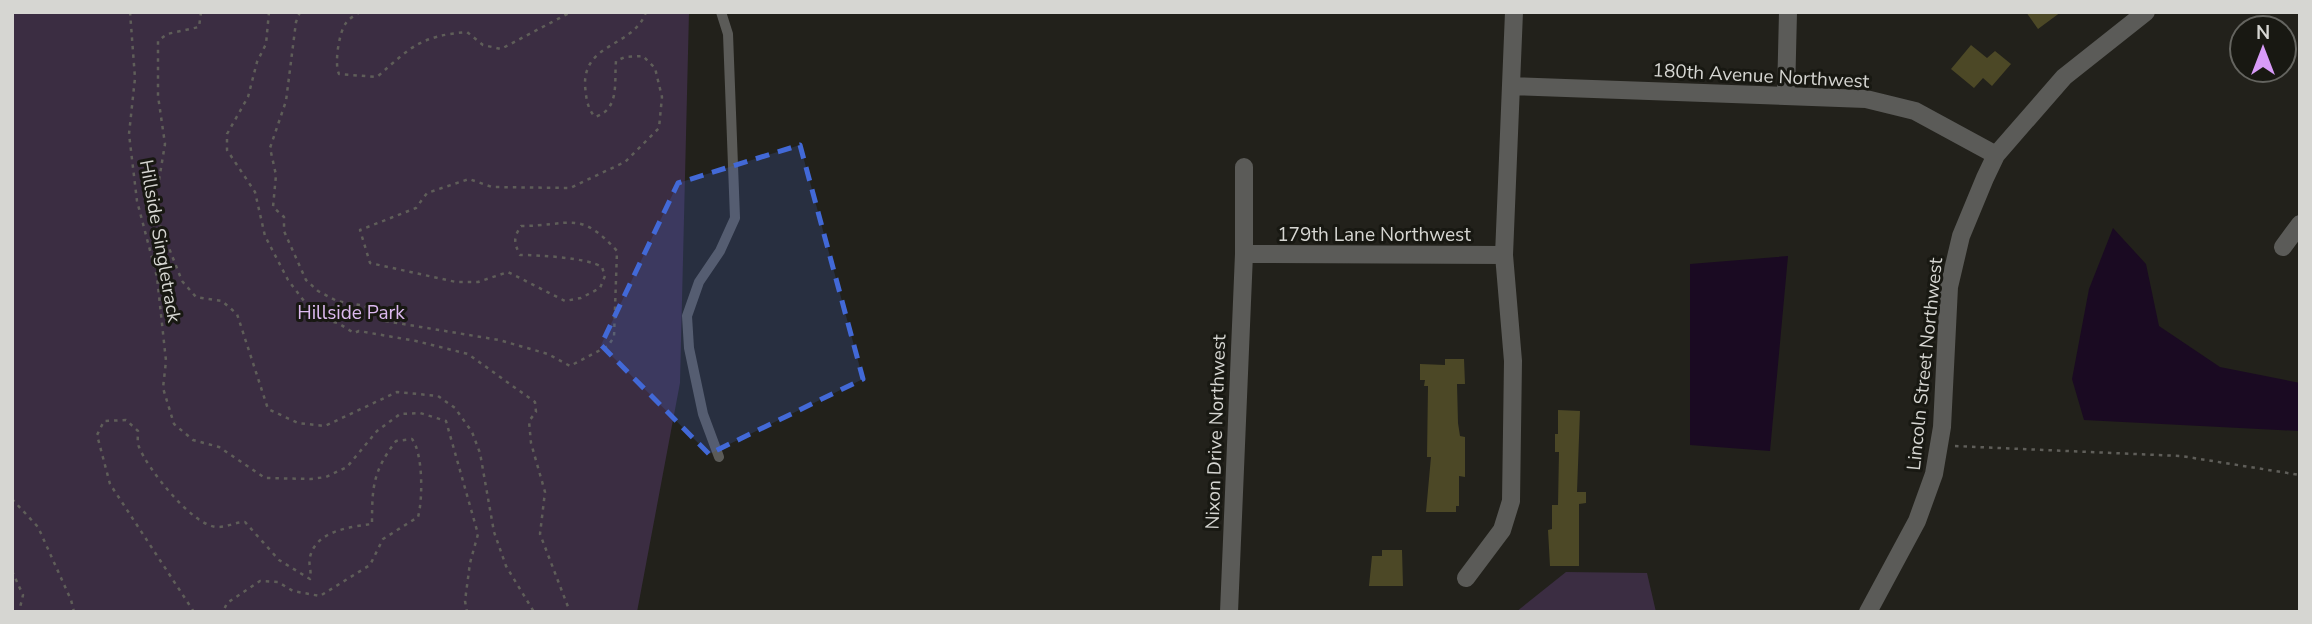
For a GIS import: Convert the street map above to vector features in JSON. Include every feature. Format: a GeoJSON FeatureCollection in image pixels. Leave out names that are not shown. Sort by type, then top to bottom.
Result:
{"type":"FeatureCollection","features":[{"type":"Feature","properties":{"kind":"street"},"geometry":{"type":"LineString","coordinates":[[1466,578],[1502,530],[1511,501],[1513,361],[1504,255],[1514,12]]}},
{"type":"Feature","properties":{"kind":"street"},"geometry":{"type":"LineString","coordinates":[[1786,95],[1788,12]]}},
{"type":"Feature","properties":{"kind":"street","name":"Lincoln Street Northwest"},"geometry":{"type":"LineString","coordinates":[[1868,612],[1928,497],[1941,444],[1949,287],[1961,236],[1996,155],[2064,77],[2146,12]]}},
{"type":"Feature","properties":{"kind":"street","name":"180th Avenue Northwest"},"geometry":{"type":"LineString","coordinates":[[1511,86],[1866,99],[1891,104],[1927,117],[1996,155]]}},
{"type":"Feature","properties":{"kind":"street","name":"Nixon Drive Northwest"},"geometry":{"type":"LineString","coordinates":[[1229,612],[1244,254],[1244,167]]}},
{"type":"Feature","properties":{"kind":"street"},"geometry":{"type":"LineString","coordinates":[[2283,247],[2300,224]]}},
{"type":"Feature","properties":{"kind":"street","name":"179th Lane Northwest"},"geometry":{"type":"LineString","coordinates":[[1244,254],[1504,255]]}},
{"type":"Feature","properties":{"kind":"lane"},"geometry":{"type":"LineString","coordinates":[[719,457],[703,414],[689,348],[687,316],[699,282],[720,251],[735,218],[728,34],[720,12]]}},
{"type":"Feature","properties":{"kind":"path","name":"Hillside Singletrack"},"geometry":{"type":"LineString","coordinates":[[130,12],[135,78],[129,134],[137,201],[157,277],[166,361],[163,388],[174,424],[193,440],[219,447],[265,478],[311,479],[326,477],[347,467],[376,432],[400,414],[420,413],[446,421],[478,534],[470,563],[465,601],[467,612]]}},
{"type":"Feature","properties":{"kind":"path","name":"Hillside Singletrack"},"geometry":{"type":"LineString","coordinates":[[201,12],[199,27],[167,34],[158,41],[158,96],[166,144],[154,210],[182,281],[196,296],[222,301],[237,314],[268,409],[298,422],[325,426],[397,392],[438,396],[455,408],[472,432],[480,453],[494,532],[506,566],[534,612]]}},
{"type":"Feature","properties":{"kind":"path"},"geometry":{"type":"LineString","coordinates":[[269,12],[266,44],[257,62],[248,97],[227,134],[227,150],[255,192],[262,224],[274,254],[288,280],[317,318],[338,323],[354,333],[359,331],[416,341],[468,354],[535,402],[536,412],[529,421],[531,443],[545,492],[540,534],[570,612]]}},
{"type":"Feature","properties":{"kind":"path"},"geometry":{"type":"LineString","coordinates":[[300,12],[296,22],[286,101],[270,148],[276,175],[273,207],[284,217],[284,231],[306,280],[318,291],[337,301],[365,306],[385,321],[499,340],[548,354],[570,366],[608,346],[614,337],[617,251],[600,233],[584,222],[521,226],[516,233],[514,243],[520,255],[542,255],[570,261],[591,259],[602,267],[605,276],[600,288],[581,298],[565,301],[542,286],[508,272],[478,282],[456,282],[370,263],[360,230],[416,208],[427,193],[468,179],[492,187],[570,188],[625,162],[659,128],[662,97],[655,68],[643,56],[625,57],[617,61],[613,107],[607,113],[595,117],[590,111],[586,94],[585,73],[594,56],[629,36],[642,24],[646,12]]}},
{"type":"Feature","properties":{"kind":"path"},"geometry":{"type":"LineString","coordinates":[[360,12],[346,21],[335,66],[339,74],[376,76],[410,47],[435,34],[467,32],[483,45],[501,49],[570,12]]}},
{"type":"Feature","properties":{"kind":"path"},"geometry":{"type":"LineString","coordinates":[[12,156],[12,173]]}},
{"type":"Feature","properties":{"kind":"path"},"geometry":{"type":"LineString","coordinates":[[194,612],[110,484],[97,435],[104,421],[126,420],[138,431],[138,446],[159,482],[201,521],[218,527],[235,522],[245,523],[279,560],[310,579],[309,559],[316,544],[343,527],[372,524],[372,483],[382,459],[396,441],[412,439],[419,448],[421,506],[418,517],[383,539],[370,565],[320,596],[293,591],[278,583],[260,581],[227,603],[223,612]]}},
{"type":"Feature","properties":{"kind":"path"},"geometry":{"type":"LineString","coordinates":[[1941,444],[2181,456],[2300,475]]}},
{"type":"Feature","properties":{"kind":"path"},"geometry":{"type":"LineString","coordinates":[[12,499],[38,527],[74,612]]}},
{"type":"Feature","properties":{"kind":"path"},"geometry":{"type":"LineString","coordinates":[[12,571],[23,595],[19,612]]}},
{"type":"Feature","properties":{"kind":"highlighted area"},"geometry":{"type":"Polygon","coordinates":[[[800,145],[863,379],[709,454],[601,345],[678,183],[800,145]]]}},
{"type":"Feature","properties":{"kind":"green space","name":"Hillside Park"},"geometry":{"type":"Polygon","coordinates":[[[12,12],[689,12],[680,383],[637,612],[12,612],[12,12]]]}},
{"type":"Feature","properties":{"kind":"green space"},"geometry":{"type":"Polygon","coordinates":[[[1566,572],[1647,573],[1656,612],[1516,612],[1566,572]]]}},
{"type":"Feature","properties":{"kind":"shaded area"},"geometry":{"type":"Polygon","coordinates":[[[2113,228],[2146,264],[2159,326],[2220,367],[2300,383],[2300,431],[2084,420],[2072,379],[2089,289],[2113,228]]]}},
{"type":"Feature","properties":{"kind":"shaded area"},"geometry":{"type":"Polygon","coordinates":[[[1788,256],[1770,451],[1690,445],[1690,264],[1788,256]]]}},
{"type":"Feature","properties":{"kind":"building"},"geometry":{"type":"Polygon","coordinates":[[[2026,12],[2061,12],[2038,29],[2026,12]]]}},
{"type":"Feature","properties":{"kind":"building"},"geometry":{"type":"Polygon","coordinates":[[[1971,45],[1987,58],[1995,51],[2011,64],[1992,86],[1983,78],[1974,88],[1951,69],[1971,45]]]}},
{"type":"Feature","properties":{"kind":"building"},"geometry":{"type":"Polygon","coordinates":[[[1445,359],[1464,359],[1465,384],[1457,384],[1458,423],[1460,436],[1465,437],[1465,477],[1459,476],[1459,506],[1456,506],[1456,512],[1426,512],[1431,457],[1427,457],[1428,386],[1424,386],[1425,380],[1420,380],[1420,364],[1445,365],[1445,359]]]}},
{"type":"Feature","properties":{"kind":"building"},"geometry":{"type":"Polygon","coordinates":[[[1558,410],[1580,411],[1577,492],[1586,492],[1586,503],[1579,504],[1579,566],[1550,566],[1548,530],[1552,529],[1552,505],[1558,505],[1559,452],[1555,452],[1555,434],[1558,434],[1558,410]]]}},
{"type":"Feature","properties":{"kind":"building"},"geometry":{"type":"Polygon","coordinates":[[[1382,550],[1402,550],[1403,586],[1369,586],[1372,556],[1382,556],[1382,550]]]}}]}
